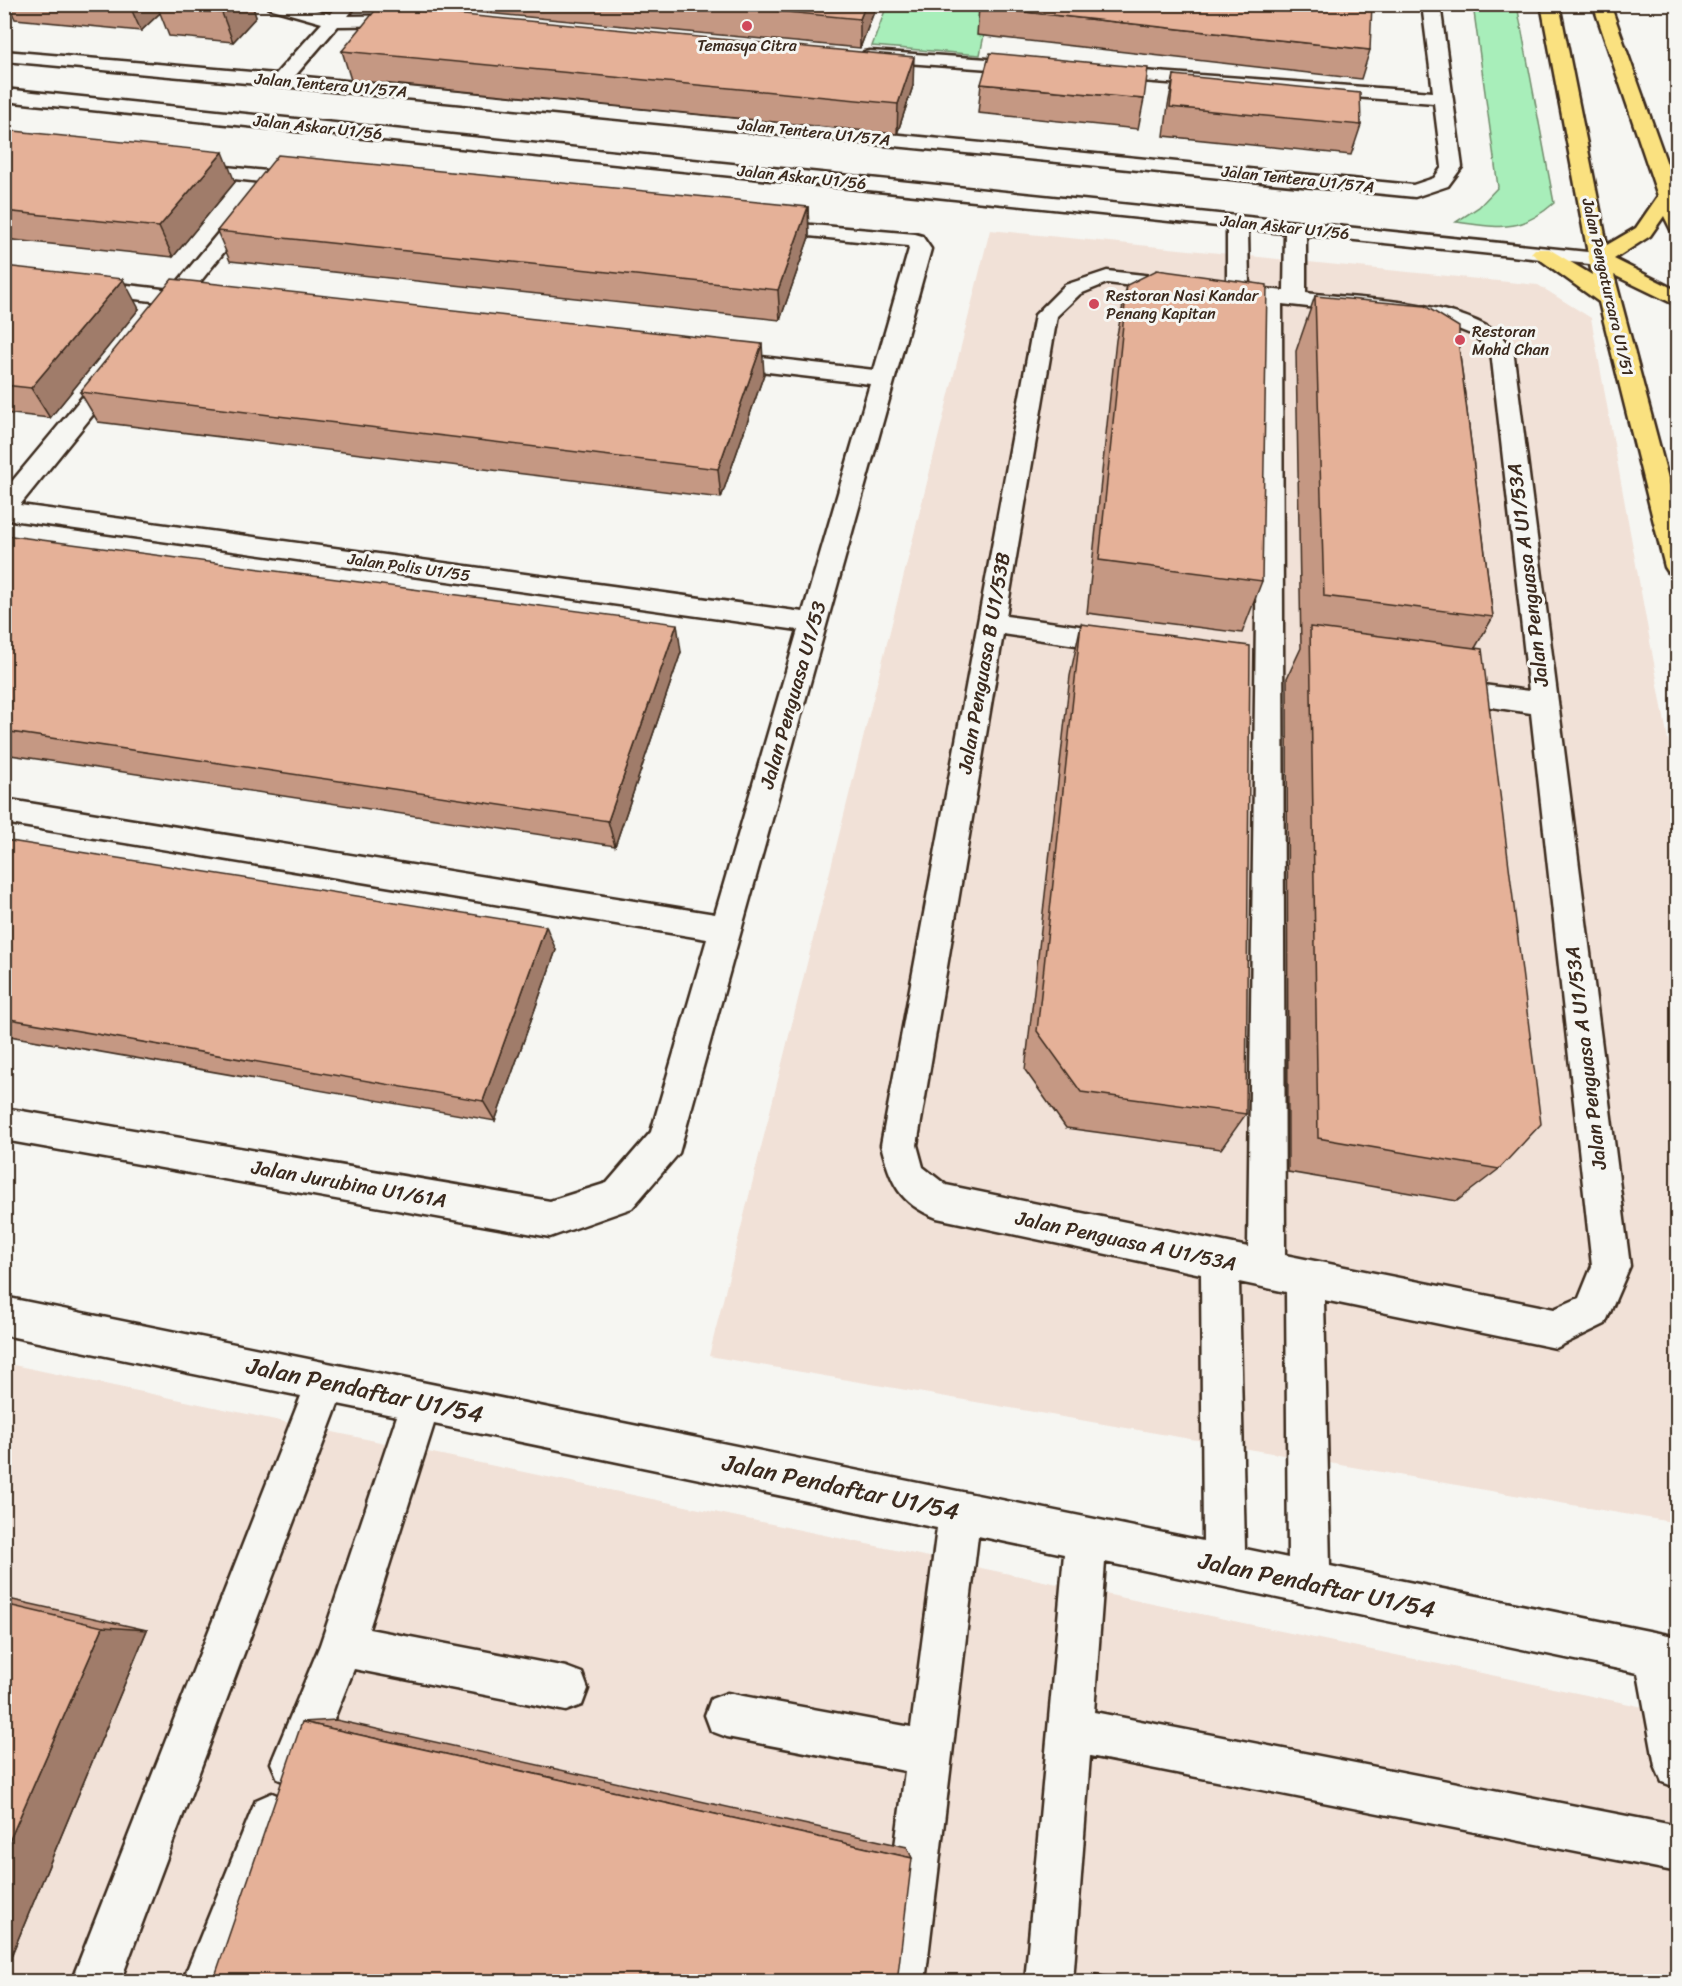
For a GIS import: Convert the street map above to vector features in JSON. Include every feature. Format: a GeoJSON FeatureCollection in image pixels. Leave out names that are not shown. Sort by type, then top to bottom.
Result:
{"type":"FeatureCollection","features":[{"type":"Feature","properties":{"kind":"main road","name":"Jalan Pengaturcara U1/51"},"geometry":{"type":"LineString","coordinates":[[1550,4],[1599,259],[1677,567]]}},
{"type":"Feature","properties":{"kind":"main road"},"geometry":{"type":"LineString","coordinates":[[1601,4],[1677,226]]}},
{"type":"Feature","properties":{"kind":"main road"},"geometry":{"type":"LineString","coordinates":[[1668,196],[1643,231],[1599,259],[1677,300]]}},
{"type":"Feature","properties":{"kind":"main road"},"geometry":{"type":"LineString","coordinates":[[1542,253],[1574,243],[1593,228]]}},
{"type":"Feature","properties":{"kind":"main road"},"geometry":{"type":"LineString","coordinates":[[1542,253],[1578,274],[1608,298]]}},
{"type":"Feature","properties":{"kind":"street"},"geometry":{"type":"LineString","coordinates":[[275,4],[334,21],[433,20]]}},
{"type":"Feature","properties":{"kind":"street"},"geometry":{"type":"LineString","coordinates":[[281,80],[348,4]]}},
{"type":"Feature","properties":{"kind":"street","name":"Jalan Tentera U1/57A"},"geometry":{"type":"LineString","coordinates":[[4,57],[281,80],[1415,191],[1441,182],[1452,167],[1431,4]]}},
{"type":"Feature","properties":{"kind":"street"},"geometry":{"type":"LineString","coordinates":[[853,54],[1047,68]]}},
{"type":"Feature","properties":{"kind":"street"},"geometry":{"type":"LineString","coordinates":[[1083,71],[1443,98]]}},
{"type":"Feature","properties":{"kind":"street","name":"Jalan Askar U1/56"},"geometry":{"type":"LineString","coordinates":[[4,95],[1599,259]]}},
{"type":"Feature","properties":{"kind":"street"},"geometry":{"type":"LineString","coordinates":[[169,167],[322,182]]}},
{"type":"Feature","properties":{"kind":"street"},"geometry":{"type":"LineString","coordinates":[[154,325],[274,178]]}},
{"type":"Feature","properties":{"kind":"street"},"geometry":{"type":"LineString","coordinates":[[1237,222],[1238,292]]}},
{"type":"Feature","properties":{"kind":"street","name":"Jalan Penguasa U1/53"},"geometry":{"type":"LineString","coordinates":[[666,1141],[920,249],[915,240],[892,240],[750,225]]}},
{"type":"Feature","properties":{"kind":"street"},"geometry":{"type":"LineString","coordinates":[[1266,1270],[1268,663],[1283,297],[1296,228]]}},
{"type":"Feature","properties":{"kind":"street"},"geometry":{"type":"LineString","coordinates":[[4,277],[224,302]]}},
{"type":"Feature","properties":{"kind":"street","name":"Jalan Penguasa B U1/53B"},"geometry":{"type":"LineString","coordinates":[[937,1202],[908,1177],[899,1145],[1046,315],[1065,292],[1082,282],[1107,277],[1283,297]]}},
{"type":"Feature","properties":{"kind":"street","name":"Jalan Penguasa A U1/53A"},"geometry":{"type":"LineString","coordinates":[[937,1202],[1556,1329],[1592,1311],[1611,1266],[1502,349],[1481,330],[1446,316],[1283,297]]}},
{"type":"Feature","properties":{"kind":"street"},"geometry":{"type":"LineString","coordinates":[[4,510],[132,352]]}},
{"type":"Feature","properties":{"kind":"street"},"geometry":{"type":"LineString","coordinates":[[694,356],[883,378]]}},
{"type":"Feature","properties":{"kind":"street","name":"Jalan Polis U1/55"},"geometry":{"type":"LineString","coordinates":[[4,510],[813,623]]}},
{"type":"Feature","properties":{"kind":"street"},"geometry":{"type":"LineString","coordinates":[[992,623],[1153,646]]}},
{"type":"Feature","properties":{"kind":"street"},"geometry":{"type":"LineString","coordinates":[[1417,686],[1544,704]]}},
{"type":"Feature","properties":{"kind":"street"},"geometry":{"type":"LineString","coordinates":[[4,811],[726,929]]}},
{"type":"Feature","properties":{"kind":"street","name":"Jalan Jurubina U1/61A"},"geometry":{"type":"LineString","coordinates":[[4,1124],[550,1219],[619,1196],[666,1141]]}},
{"type":"Feature","properties":{"kind":"street"},"geometry":{"type":"LineString","coordinates":[[1220,1260],[1224,1566]]}},
{"type":"Feature","properties":{"kind":"street"},"geometry":{"type":"LineString","coordinates":[[1305,1277],[1309,1583]]}},
{"type":"Feature","properties":{"kind":"street","name":"Jalan Pendaftar U1/54"},"geometry":{"type":"LineString","coordinates":[[4,1316],[1667,1657]]}},
{"type":"Feature","properties":{"kind":"street"},"geometry":{"type":"LineString","coordinates":[[95,1982],[327,1382]]}},
{"type":"Feature","properties":{"kind":"street"},"geometry":{"type":"LineString","coordinates":[[206,1982],[342,1645],[422,1401]]}},
{"type":"Feature","properties":{"kind":"street"},"geometry":{"type":"LineString","coordinates":[[901,1982],[960,1512]]}},
{"type":"Feature","properties":{"kind":"street"},"geometry":{"type":"LineString","coordinates":[[1049,1982],[1086,1538]]}},
{"type":"Feature","properties":{"kind":"street"},"geometry":{"type":"LineString","coordinates":[[342,1645],[566,1689]]}},
{"type":"Feature","properties":{"kind":"street"},"geometry":{"type":"LineString","coordinates":[[1667,1657],[1677,1766]]}},
{"type":"Feature","properties":{"kind":"street"},"geometry":{"type":"LineString","coordinates":[[727,1715],[930,1753]]}},
{"type":"Feature","properties":{"kind":"street"},"geometry":{"type":"LineString","coordinates":[[1071,1730],[1677,1849]]}},
{"type":"Feature","properties":{"kind":"shaded area"},"geometry":{"type":"Polygon","coordinates":[[[990,230],[1538,285],[1591,318],[1677,789],[1677,1523],[709,1356],[990,230]]]}},
{"type":"Feature","properties":{"kind":"shaded area"},"geometry":{"type":"Polygon","coordinates":[[[4,1363],[1677,1714],[1677,1981],[5,1981],[4,1363]]]}},
{"type":"Feature","properties":{"kind":"green space"},"geometry":{"type":"Polygon","coordinates":[[[887,5],[990,5],[980,55],[872,46],[887,5]]]}},
{"type":"Feature","properties":{"kind":"green space"},"geometry":{"type":"Polygon","coordinates":[[[1473,5],[1517,5],[1554,203],[1542,213],[1519,224],[1485,226],[1456,222],[1479,207],[1498,187],[1473,5]]]}},
{"type":"Feature","properties":{"kind":"building"},"geometry":{"type":"Polygon","coordinates":[[[160,4],[231,4],[222,13],[157,7],[160,4]]]}},
{"type":"Feature","properties":{"kind":"building"},"geometry":{"type":"Polygon","coordinates":[[[701,4],[866,4],[860,19],[701,4]]]}},
{"type":"Feature","properties":{"kind":"building"},"geometry":{"type":"Polygon","coordinates":[[[980,4],[1372,4],[1370,50],[979,7],[980,4]]]}},
{"type":"Feature","properties":{"kind":"building"},"geometry":{"type":"Polygon","coordinates":[[[378,7],[914,57],[898,104],[342,51],[378,7]]]}},
{"type":"Feature","properties":{"kind":"building"},"geometry":{"type":"Polygon","coordinates":[[[990,53],[1148,68],[1144,99],[981,84],[990,53]]]}},
{"type":"Feature","properties":{"kind":"building"},"geometry":{"type":"Polygon","coordinates":[[[1174,75],[1360,93],[1361,125],[1170,107],[1174,75]]]}},
{"type":"Feature","properties":{"kind":"building"},"geometry":{"type":"Polygon","coordinates":[[[4,130],[223,152],[159,227],[4,211],[4,130]]]}},
{"type":"Feature","properties":{"kind":"building"},"geometry":{"type":"Polygon","coordinates":[[[278,155],[808,207],[778,290],[217,231],[278,155]]]}},
{"type":"Feature","properties":{"kind":"building"},"geometry":{"type":"Polygon","coordinates":[[[4,266],[123,279],[31,388],[4,385],[4,266]]]}},
{"type":"Feature","properties":{"kind":"building"},"geometry":{"type":"Polygon","coordinates":[[[1157,270],[1267,285],[1262,581],[1099,560],[1127,285],[1157,270]]]}},
{"type":"Feature","properties":{"kind":"building"},"geometry":{"type":"Polygon","coordinates":[[[172,279],[762,344],[718,469],[80,392],[172,279]]]}},
{"type":"Feature","properties":{"kind":"building"},"geometry":{"type":"Polygon","coordinates":[[[1315,296],[1425,306],[1459,327],[1459,348],[1493,617],[1324,596],[1315,296]]]}},
{"type":"Feature","properties":{"kind":"building"},"geometry":{"type":"Polygon","coordinates":[[[4,535],[677,624],[608,821],[4,731],[4,535]]]}},
{"type":"Feature","properties":{"kind":"building"},"geometry":{"type":"Polygon","coordinates":[[[1081,624],[1250,646],[1246,1114],[1081,1092],[1037,1031],[1081,624]]]}},
{"type":"Feature","properties":{"kind":"building"},"geometry":{"type":"Polygon","coordinates":[[[1310,627],[1482,649],[1541,1124],[1499,1169],[1318,1138],[1310,627]]]}},
{"type":"Feature","properties":{"kind":"building"},"geometry":{"type":"Polygon","coordinates":[[[4,840],[546,926],[483,1101],[4,1018],[4,840]]]}},
{"type":"Feature","properties":{"kind":"building"},"geometry":{"type":"Polygon","coordinates":[[[4,1604],[103,1627],[4,1853],[4,1604]]]}},
{"type":"Feature","properties":{"kind":"building"},"geometry":{"type":"Polygon","coordinates":[[[302,1722],[912,1858],[897,1982],[213,1982],[302,1722]]]}},
{"type":"Feature","properties":{"kind":"place","name":"Temasya Citra"},"geometry":{"type":"Point","coordinates":[747,26]}},
{"type":"Feature","properties":{"kind":"place","name":"Restoran Nasi Kandar Penang Kapitan"},"geometry":{"type":"Point","coordinates":[1094,304]}},
{"type":"Feature","properties":{"kind":"place","name":"Restoran Mohd Chan"},"geometry":{"type":"Point","coordinates":[1460,340]}}]}
